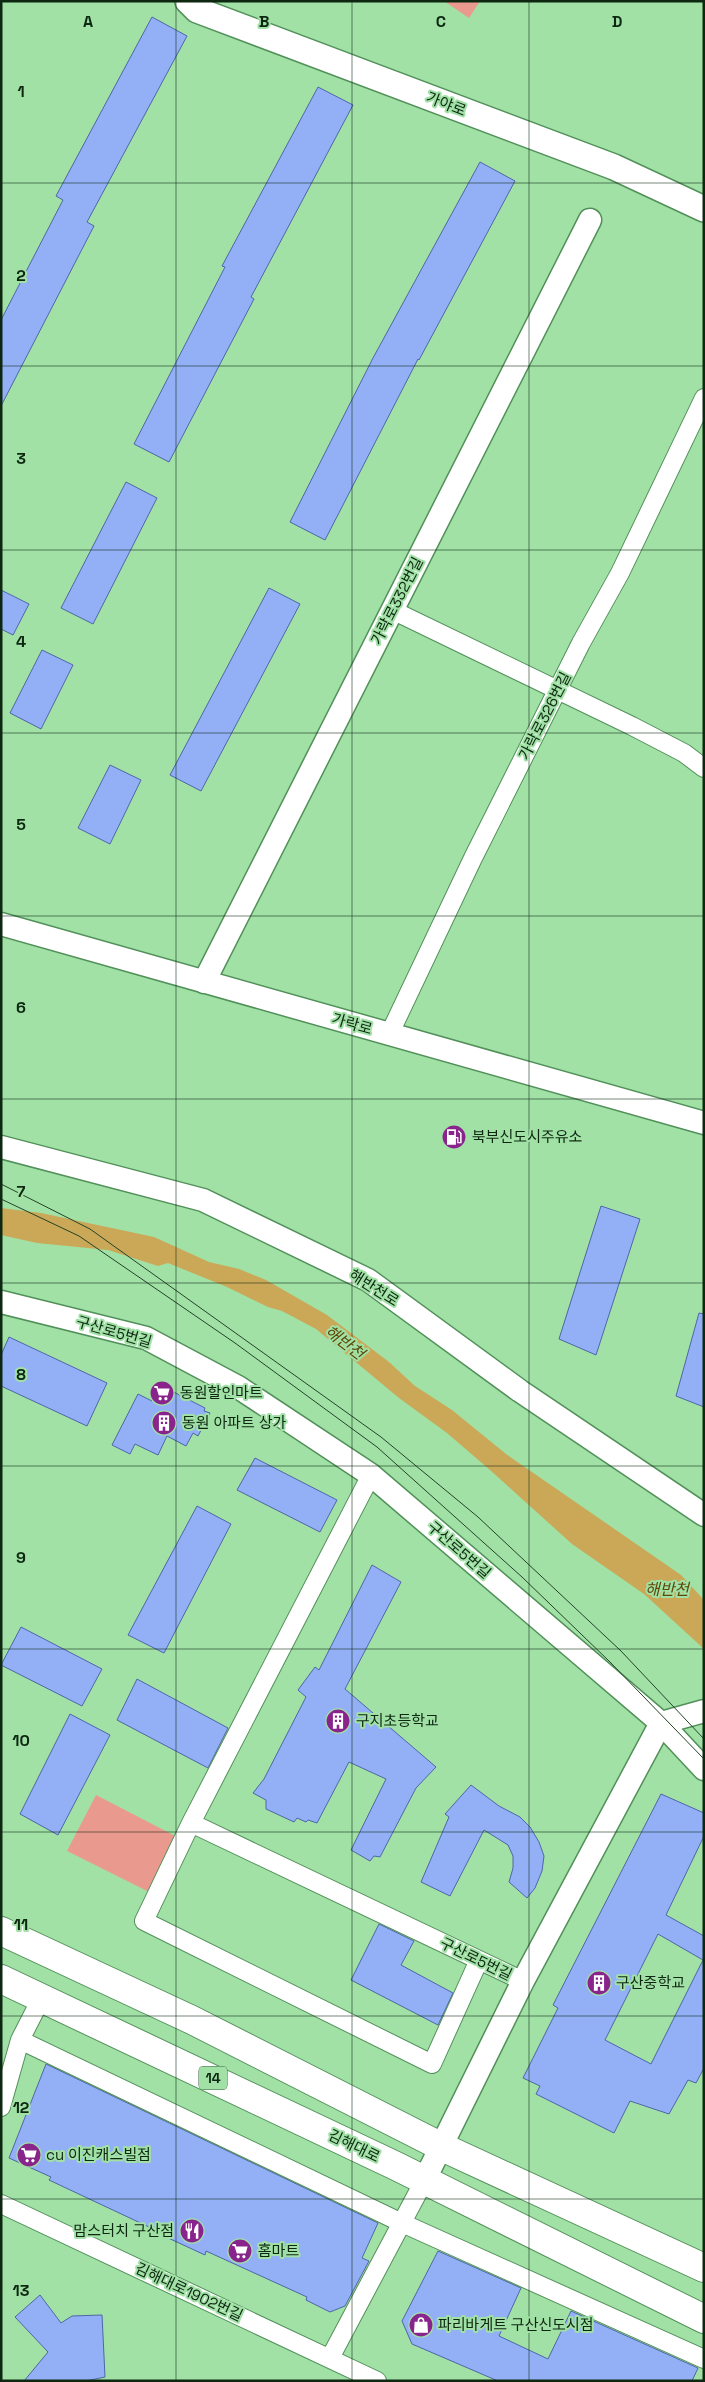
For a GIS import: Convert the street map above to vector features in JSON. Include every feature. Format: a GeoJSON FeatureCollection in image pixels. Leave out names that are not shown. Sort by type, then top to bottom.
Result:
{"type":"FeatureCollection","features":[{"type":"Feature","properties":{"kind":"main road","name":"가야로"},"geometry":{"type":"LineString","coordinates":[[195,4],[614,167],[704,209]]}},
{"type":"Feature","properties":{"kind":"main road"},"geometry":{"type":"LineString","coordinates":[[1,1931],[192,2020],[442,2147],[704,2268]]}},
{"type":"Feature","properties":{"kind":"main road","name":"김해대로"},"geometry":{"type":"LineString","coordinates":[[1,1978],[424,2181],[704,2319]]}},
{"type":"Feature","properties":{"kind":"street","name":"가락로332번길"},"geometry":{"type":"LineString","coordinates":[[204,982],[590,220]]}},
{"type":"Feature","properties":{"kind":"street","name":"가락로326번길"},"geometry":{"type":"LineString","coordinates":[[390,1035],[473,858],[620,573],[704,398]]}},
{"type":"Feature","properties":{"kind":"street"},"geometry":{"type":"LineString","coordinates":[[392,610],[632,726],[684,753],[704,768]]}},
{"type":"Feature","properties":{"kind":"street","name":"가락로"},"geometry":{"type":"LineString","coordinates":[[1,924],[704,1123]]}},
{"type":"Feature","properties":{"kind":"street","name":"해반천로"},"geometry":{"type":"LineString","coordinates":[[1,1148],[203,1200],[368,1280],[520,1391],[704,1516]]}},
{"type":"Feature","properties":{"kind":"street","name":"구산로5번길"},"geometry":{"type":"LineString","coordinates":[[1,1302],[146,1338],[238,1387],[371,1476],[661,1723],[704,1768]]}},
{"type":"Feature","properties":{"kind":"street"},"geometry":{"type":"LineString","coordinates":[[371,1476],[191,1823],[144,1921],[432,2064],[479,1960]]}},
{"type":"Feature","properties":{"kind":"street"},"geometry":{"type":"LineString","coordinates":[[661,1723],[702,1711]]}},
{"type":"Feature","properties":{"kind":"street","name":"구산로5번길"},"geometry":{"type":"LineString","coordinates":[[191,1823],[523,1982],[661,1723]]}},
{"type":"Feature","properties":{"kind":"street"},"geometry":{"type":"LineString","coordinates":[[330,2358],[442,2147],[523,1982]]}},
{"type":"Feature","properties":{"kind":"street"},"geometry":{"type":"LineString","coordinates":[[1,2107],[20,2040],[42,1997]]}},
{"type":"Feature","properties":{"kind":"street"},"geometry":{"type":"LineString","coordinates":[[20,2040],[402,2223],[704,2359]]}},
{"type":"Feature","properties":{"kind":"street","name":"김해대로1902번길"},"geometry":{"type":"LineString","coordinates":[[1,2204],[377,2381]]}},
{"type":"Feature","properties":{"kind":"shaded area"},"geometry":{"type":"Polygon","coordinates":[[[444,1],[480,1],[469,18],[444,1]]]}},
{"type":"Feature","properties":{"kind":"shaded area"},"geometry":{"type":"Polygon","coordinates":[[[96,1795],[181,1839],[155,1895],[67,1851],[96,1795]]]}},
{"type":"Feature","properties":{"kind":"water","name":"해반천"},"geometry":{"type":"Polygon","coordinates":[[[1,1208],[41,1213],[154,1237],[209,1262],[239,1269],[266,1280],[327,1315],[389,1362],[415,1386],[452,1410],[506,1454],[681,1575],[704,1600],[704,1649],[644,1594],[572,1544],[447,1433],[399,1398],[316,1329],[282,1311],[268,1307],[227,1287],[168,1263],[158,1266],[108,1250],[37,1243],[1,1235],[1,1208]]]}},
{"type":"Feature","properties":{"kind":"building"},"geometry":{"type":"Polygon","coordinates":[[[152,17],[187,36],[87,222],[94,226],[1,406],[1,320],[63,200],[56,196],[152,17]]]}},
{"type":"Feature","properties":{"kind":"building"},"geometry":{"type":"Polygon","coordinates":[[[318,87],[353,105],[251,297],[254,299],[169,462],[134,444],[225,267],[222,266],[318,87]]]}},
{"type":"Feature","properties":{"kind":"building"},"geometry":{"type":"Polygon","coordinates":[[[480,162],[515,181],[418,359],[325,540],[290,522],[373,358],[480,162]]]}},
{"type":"Feature","properties":{"kind":"building"},"geometry":{"type":"Polygon","coordinates":[[[126,482],[157,498],[93,624],[61,608],[126,482]]]}},
{"type":"Feature","properties":{"kind":"building"},"geometry":{"type":"Polygon","coordinates":[[[269,588],[300,604],[201,791],[170,775],[269,588]]]}},
{"type":"Feature","properties":{"kind":"building"},"geometry":{"type":"Polygon","coordinates":[[[1,590],[29,604],[13,635],[1,629],[1,590]]]}},
{"type":"Feature","properties":{"kind":"building"},"geometry":{"type":"Polygon","coordinates":[[[42,650],[73,665],[41,729],[10,713],[42,650]]]}},
{"type":"Feature","properties":{"kind":"building"},"geometry":{"type":"Polygon","coordinates":[[[110,765],[141,780],[110,844],[78,828],[110,765]]]}},
{"type":"Feature","properties":{"kind":"building"},"geometry":{"type":"Polygon","coordinates":[[[601,1206],[640,1219],[596,1355],[559,1339],[601,1206]]]}},
{"type":"Feature","properties":{"kind":"building"},"geometry":{"type":"Polygon","coordinates":[[[699,1313],[704,1314],[704,1407],[676,1396],[699,1313]]]}},
{"type":"Feature","properties":{"kind":"building"},"geometry":{"type":"Polygon","coordinates":[[[9,1337],[107,1383],[87,1426],[1,1386],[1,1355],[9,1337]]]}},
{"type":"Feature","properties":{"kind":"building","name":"동원 아파트 상가"},"geometry":{"type":"Polygon","coordinates":[[[160,1385],[205,1408],[204,1411],[210,1413],[198,1436],[193,1433],[186,1446],[167,1436],[158,1455],[135,1444],[130,1454],[112,1445],[138,1394],[152,1401],[160,1385]]]}},
{"type":"Feature","properties":{"kind":"building"},"geometry":{"type":"Polygon","coordinates":[[[255,1458],[337,1500],[320,1532],[237,1490],[255,1458]]]}},
{"type":"Feature","properties":{"kind":"building"},"geometry":{"type":"Polygon","coordinates":[[[197,1506],[231,1524],[164,1653],[128,1635],[197,1506]]]}},
{"type":"Feature","properties":{"kind":"building","name":"구지초등학교"},"geometry":{"type":"Polygon","coordinates":[[[372,1565],[401,1582],[345,1689],[436,1767],[416,1788],[380,1857],[374,1856],[370,1861],[351,1850],[386,1779],[349,1762],[317,1823],[308,1820],[306,1822],[297,1818],[294,1822],[266,1809],[266,1800],[253,1793],[264,1779],[306,1697],[298,1690],[315,1667],[319,1670],[372,1565]]]}},
{"type":"Feature","properties":{"kind":"building"},"geometry":{"type":"Polygon","coordinates":[[[21,1627],[102,1669],[82,1706],[1,1665],[21,1627]]]}},
{"type":"Feature","properties":{"kind":"building"},"geometry":{"type":"Polygon","coordinates":[[[137,1679],[228,1728],[208,1768],[117,1720],[137,1679]]]}},
{"type":"Feature","properties":{"kind":"building"},"geometry":{"type":"Polygon","coordinates":[[[70,1714],[110,1735],[58,1835],[20,1814],[70,1714]]]}},
{"type":"Feature","properties":{"kind":"building"},"geometry":{"type":"Polygon","coordinates":[[[471,1785],[499,1806],[520,1817],[530,1827],[539,1842],[544,1856],[542,1871],[535,1888],[527,1898],[509,1882],[513,1868],[513,1856],[508,1845],[484,1830],[450,1896],[421,1882],[449,1817],[445,1814],[471,1785]]]}},
{"type":"Feature","properties":{"kind":"building","name":"구산중학교"},"geometry":{"type":"Polygon","coordinates":[[[661,1794],[704,1813],[704,1836],[666,1915],[704,1936],[704,2068],[696,2083],[688,2080],[669,2114],[630,2101],[614,2133],[536,2094],[540,2086],[523,2078],[558,2008],[553,2005],[661,1794]],[[658,1934],[605,2040],[651,2064],[703,1960],[658,1934]]]}},
{"type":"Feature","properties":{"kind":"building"},"geometry":{"type":"Polygon","coordinates":[[[379,1924],[414,1941],[401,1965],[453,1993],[438,2025],[351,1980],[379,1924]]]}},
{"type":"Feature","properties":{"kind":"building"},"geometry":{"type":"Polygon","coordinates":[[[46,2064],[378,2223],[362,2258],[369,2261],[345,2306],[330,2312],[306,2300],[307,2297],[206,2251],[205,2255],[166,2237],[166,2235],[49,2180],[51,2177],[9,2158],[46,2064]]]}},
{"type":"Feature","properties":{"kind":"building"},"geometry":{"type":"Polygon","coordinates":[[[438,2251],[521,2288],[499,2336],[548,2359],[571,2311],[698,2368],[692,2381],[498,2381],[412,2344],[402,2321],[438,2251]]]}},
{"type":"Feature","properties":{"kind":"building"},"geometry":{"type":"Polygon","coordinates":[[[40,2295],[61,2323],[72,2316],[102,2315],[105,2377],[86,2381],[24,2381],[48,2352],[15,2317],[40,2295]]]}},
{"type":"Feature","properties":{"kind":"tram line"},"geometry":{"type":"LineString","coordinates":[[1,1184],[90,1229],[381,1437],[478,1517],[621,1651],[704,1739]]}},
{"type":"Feature","properties":{"kind":"tram line"},"geometry":{"type":"LineString","coordinates":[[1,1199],[79,1236],[235,1343],[377,1447],[522,1577],[610,1662],[704,1759]]}},
{"type":"Feature","properties":{"kind":"place","name":"북부신도시주유소"},"geometry":{"type":"Point","coordinates":[454,1137]}},
{"type":"Feature","properties":{"kind":"place","name":"동원할인마트"},"geometry":{"type":"Point","coordinates":[162,1393]}},
{"type":"Feature","properties":{"kind":"place","name":"동원 아파트 상가"},"geometry":{"type":"Point","coordinates":[164,1423]}},
{"type":"Feature","properties":{"kind":"place","name":"구지초등학교"},"geometry":{"type":"Point","coordinates":[338,1721]}},
{"type":"Feature","properties":{"kind":"place","name":"구산중학교"},"geometry":{"type":"Point","coordinates":[599,1983]}},
{"type":"Feature","properties":{"kind":"place","name":"cu 이진캐스빌점"},"geometry":{"type":"Point","coordinates":[29,2155]}},
{"type":"Feature","properties":{"kind":"place","name":"맘스터치 구산점"},"geometry":{"type":"Point","coordinates":[192,2231]}},
{"type":"Feature","properties":{"kind":"place","name":"홈마트"},"geometry":{"type":"Point","coordinates":[240,2251]}},
{"type":"Feature","properties":{"kind":"place","name":"파리바게트 구산신도시점"},"geometry":{"type":"Point","coordinates":[421,2325]}}]}
